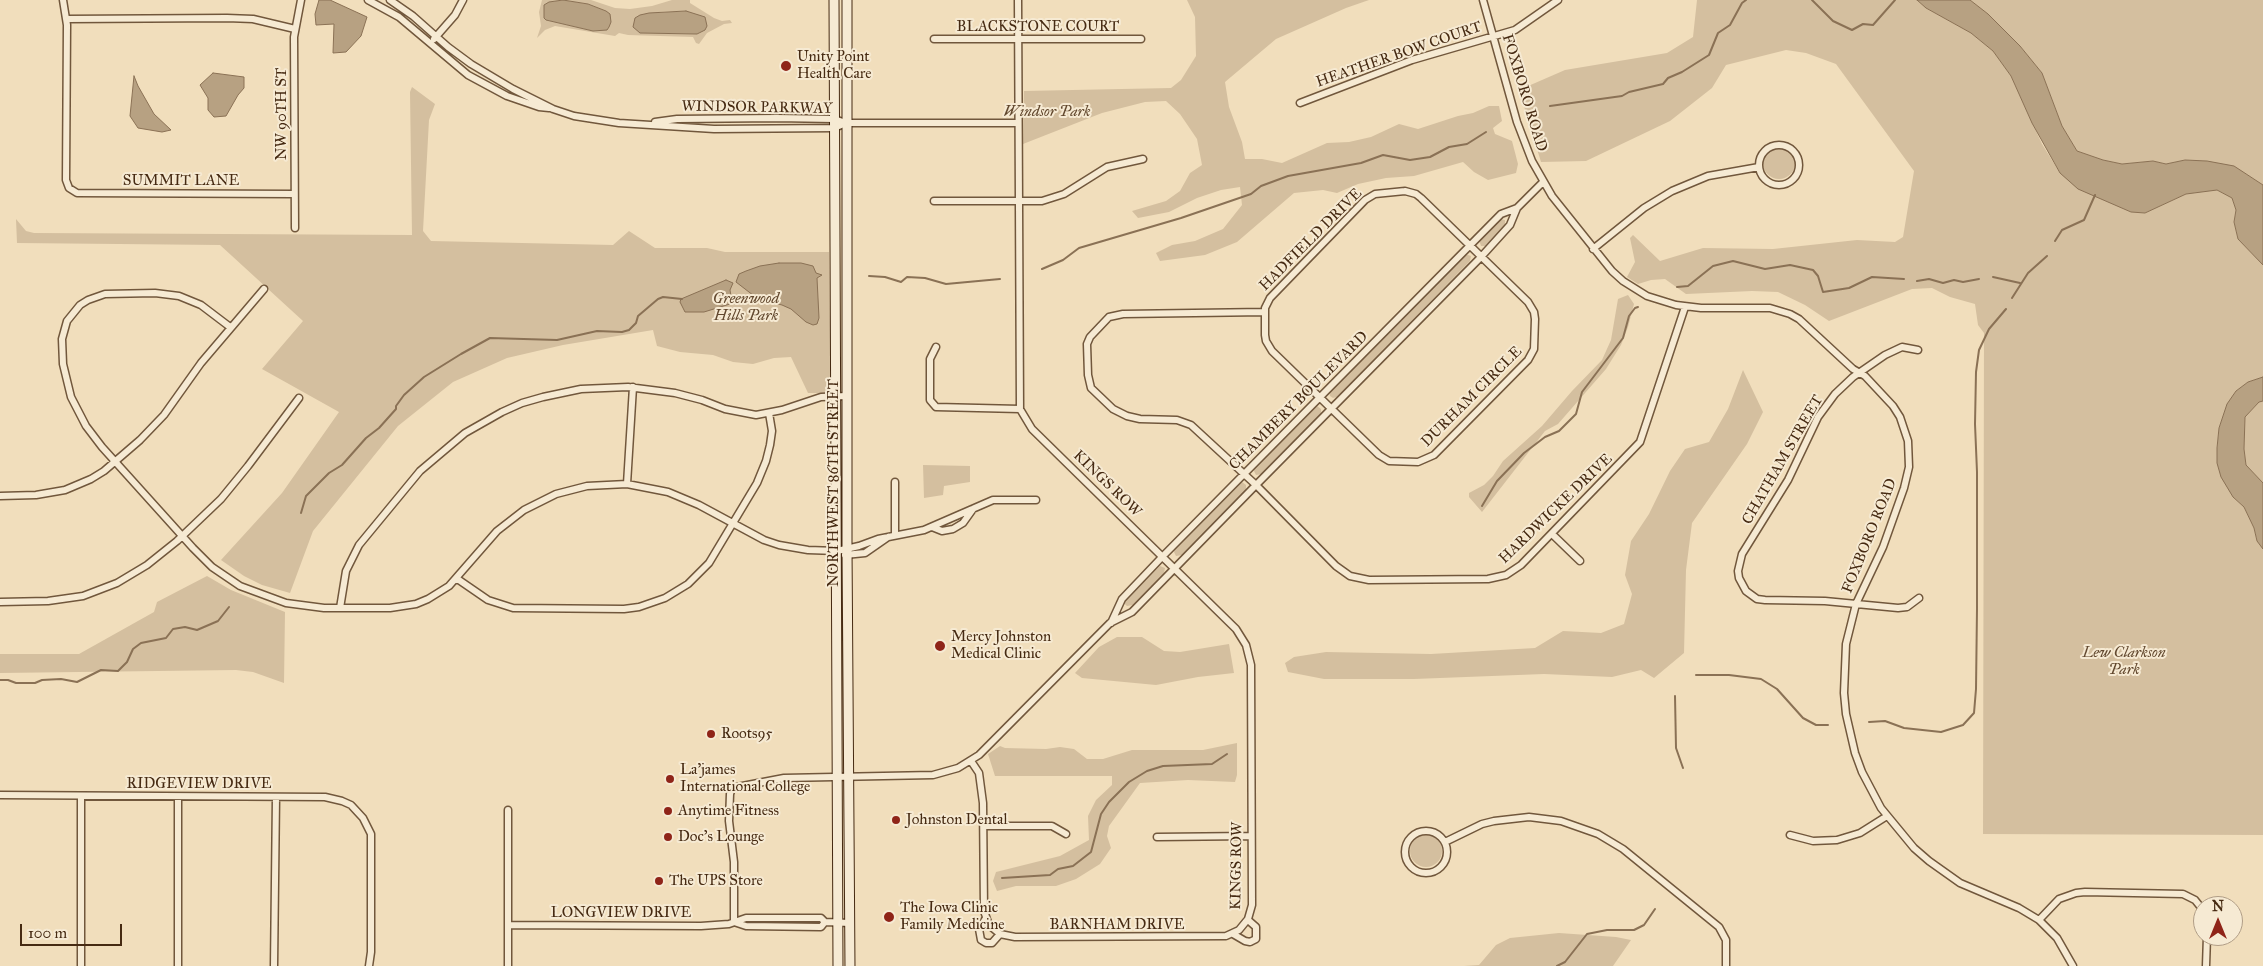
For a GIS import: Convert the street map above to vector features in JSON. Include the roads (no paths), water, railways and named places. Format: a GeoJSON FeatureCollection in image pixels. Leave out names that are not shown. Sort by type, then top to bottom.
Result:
{"type":"FeatureCollection","features":[{"type":"Feature","properties":{"kind":"main road","name":"NORTHWEST 86TH STREET"},"geometry":{"type":"LineString","coordinates":[[834,0],[838,966]]}},
{"type":"Feature","properties":{"kind":"main road","name":"NORTHWEST 86TH STREET"},"geometry":{"type":"LineString","coordinates":[[847,0],[847,552],[850,966]]}},
{"type":"Feature","properties":{"kind":"street"},"geometry":{"type":"LineString","coordinates":[[63,0],[67,19],[236,18],[253,19],[295,29]]}},
{"type":"Feature","properties":{"kind":"street","name":"NW 90TH ST"},"geometry":{"type":"LineString","coordinates":[[295,228],[295,29],[301,0]]}},
{"type":"Feature","properties":{"kind":"street","name":"WINDSOR PARKWAY"},"geometry":{"type":"LineString","coordinates":[[368,0],[399,17],[468,75],[487,86],[534,106],[596,120],[714,129],[834,123]]}},
{"type":"Feature","properties":{"kind":"street","name":"WINDSOR PARKWAY"},"geometry":{"type":"LineString","coordinates":[[390,0],[471,64],[513,89],[553,109]]}},
{"type":"Feature","properties":{"kind":"street"},"geometry":{"type":"LineString","coordinates":[[430,43],[455,15],[463,0]]}},
{"type":"Feature","properties":{"kind":"street"},"geometry":{"type":"LineString","coordinates":[[936,347],[930,359],[930,400],[936,406],[1020,409],[1018,0]]}},
{"type":"Feature","properties":{"kind":"street","name":"FOXBORO ROAD"},"geometry":{"type":"LineString","coordinates":[[1483,0],[1523,141],[1543,182],[1593,249],[1612,271],[1635,290],[1662,302],[1685,307],[1762,307],[1781,310],[1799,319],[1886,396],[1893,406],[1905,429],[1909,454],[1904,488],[1883,547],[1856,604],[1846,644],[1844,671],[1846,714],[1852,743],[1862,772],[1887,816],[1914,848],[1944,873],[1978,892],[2019,908],[2039,920],[2057,938],[2072,966]]}},
{"type":"Feature","properties":{"kind":"street","name":"HEATHER BOW COURT"},"geometry":{"type":"LineString","coordinates":[[1300,103],[1393,67],[1493,35],[1515,30],[1558,0]]}},
{"type":"Feature","properties":{"kind":"street","name":"SUMMIT LANE"},"geometry":{"type":"LineString","coordinates":[[67,19],[66,180],[69,188],[77,193],[294,194]]}},
{"type":"Feature","properties":{"kind":"street","name":"BLACKSTONE COURT"},"geometry":{"type":"LineString","coordinates":[[934,39],[1141,39]]}},
{"type":"Feature","properties":{"kind":"street","name":"WINDSOR PARKWAY"},"geometry":{"type":"LineString","coordinates":[[645,124],[677,119],[834,123],[1018,123]]}},
{"type":"Feature","properties":{"kind":"street"},"geometry":{"type":"LineString","coordinates":[[1774,145],[1790,147],[1799,161],[1795,177],[1782,184],[1767,180],[1759,167],[1759,161],[1764,151],[1774,145]]}},
{"type":"Feature","properties":{"kind":"street"},"geometry":{"type":"LineString","coordinates":[[934,201],[1018,201],[1053,198],[1074,188],[1107,167],[1143,159]]}},
{"type":"Feature","properties":{"kind":"street"},"geometry":{"type":"LineString","coordinates":[[1593,249],[1644,208],[1672,191],[1708,176],[1759,167]]}},
{"type":"Feature","properties":{"kind":"street","name":"CHAMBERY BOULEVARD"},"geometry":{"type":"LineString","coordinates":[[734,922],[734,862],[730,821],[730,794],[732,788],[784,778],[837,775],[933,775],[958,768],[988,748],[1110,624],[1132,612],[1481,256],[1510,225],[1517,208],[1543,182]]}},
{"type":"Feature","properties":{"kind":"street","name":"HADFIELD DRIVE"},"geometry":{"type":"LineString","coordinates":[[1331,409],[1268,346],[1265,335],[1265,312],[1270,298],[1364,200],[1375,194],[1405,192],[1416,194],[1481,256]]}},
{"type":"Feature","properties":{"kind":"street","name":"CHAMBERY BOULEVARD"},"geometry":{"type":"LineString","coordinates":[[1110,624],[1122,599],[1163,556],[1469,245],[1501,214],[1517,208]]}},
{"type":"Feature","properties":{"kind":"street","name":"DURHAM CIRCLE"},"geometry":{"type":"LineString","coordinates":[[1331,409],[1384,459],[1396,462],[1424,461],[1434,455],[1528,360],[1532,355],[1535,343],[1535,319],[1532,307],[1481,256]]}},
{"type":"Feature","properties":{"kind":"street"},"geometry":{"type":"LineString","coordinates":[[0,496],[36,496],[65,490],[92,479],[116,462],[164,415],[200,363],[264,289]]}},
{"type":"Feature","properties":{"kind":"street"},"geometry":{"type":"LineString","coordinates":[[230,327],[201,305],[179,296],[155,293],[105,294],[88,300],[73,312],[64,330],[61,349],[66,381],[78,412],[94,438],[200,556],[226,577],[256,593],[286,603],[318,608],[390,608],[416,604],[439,593],[456,578],[497,531],[532,505],[571,489],[604,484],[653,487],[684,497],[733,524],[779,545],[808,550],[865,553],[895,535],[932,527],[942,531],[959,526],[974,508],[993,500],[1036,500]]}},
{"type":"Feature","properties":{"kind":"street","name":"HARDWICKE DRIVE"},"geometry":{"type":"LineString","coordinates":[[1265,312],[1116,314],[1101,323],[1087,344],[1088,382],[1094,392],[1112,409],[1132,418],[1177,420],[1191,424],[1256,485],[1336,566],[1350,576],[1359,579],[1498,578],[1514,571],[1640,442],[1685,307]]}},
{"type":"Feature","properties":{"kind":"street","name":"CHATHAM STREET"},"geometry":{"type":"LineString","coordinates":[[1856,604],[1765,600],[1746,591],[1739,578],[1739,562],[1742,554],[1788,480],[1818,417],[1835,394],[1885,355],[1902,347],[1918,350]]}},
{"type":"Feature","properties":{"kind":"street"},"geometry":{"type":"LineString","coordinates":[[340,608],[346,571],[359,545],[420,471],[450,444],[502,412],[542,397],[582,389],[633,387],[675,393],[741,413],[769,413],[809,400],[847,396]]}},
{"type":"Feature","properties":{"kind":"street"},"geometry":{"type":"LineString","coordinates":[[627,484],[633,387]]}},
{"type":"Feature","properties":{"kind":"street"},"geometry":{"type":"LineString","coordinates":[[0,602],[57,600],[100,590],[132,574],[182,536],[235,482],[299,398]]}},
{"type":"Feature","properties":{"kind":"street","name":"KINGS ROW"},"geometry":{"type":"LineString","coordinates":[[1020,409],[1032,429],[1236,629],[1249,653],[1251,665],[1252,905],[1248,920],[1233,934]]}},
{"type":"Feature","properties":{"kind":"street"},"geometry":{"type":"LineString","coordinates":[[456,578],[483,597],[513,608],[611,610],[639,607],[677,592],[699,575],[718,552],[757,483],[766,461],[772,431],[769,413]]}},
{"type":"Feature","properties":{"kind":"street"},"geometry":{"type":"LineString","coordinates":[[895,482],[895,535]]}},
{"type":"Feature","properties":{"kind":"street"},"geometry":{"type":"LineString","coordinates":[[1552,534],[1580,561]]}},
{"type":"Feature","properties":{"kind":"street"},"geometry":{"type":"LineString","coordinates":[[1856,604],[1898,608],[1908,607],[1919,598]]}},
{"type":"Feature","properties":{"kind":"street"},"geometry":{"type":"LineString","coordinates":[[970,761],[976,768],[981,782],[984,826],[983,907],[989,925],[1000,934],[992,942],[986,943],[981,940],[980,929],[986,918]]}},
{"type":"Feature","properties":{"kind":"street","name":"RIDGEVIEW DRIVE"},"geometry":{"type":"LineString","coordinates":[[0,795],[325,797],[351,805],[364,818],[371,834],[371,952],[369,966]]}},
{"type":"Feature","properties":{"kind":"street"},"geometry":{"type":"LineString","coordinates":[[81,796],[81,966]]}},
{"type":"Feature","properties":{"kind":"street"},"geometry":{"type":"LineString","coordinates":[[178,796],[178,966]]}},
{"type":"Feature","properties":{"kind":"street"},"geometry":{"type":"LineString","coordinates":[[274,966],[276,797]]}},
{"type":"Feature","properties":{"kind":"street"},"geometry":{"type":"LineString","coordinates":[[508,810],[508,966]]}},
{"type":"Feature","properties":{"kind":"street"},"geometry":{"type":"LineString","coordinates":[[1790,835],[1813,841],[1837,840],[1860,833],[1887,816]]}},
{"type":"Feature","properties":{"kind":"street"},"geometry":{"type":"LineString","coordinates":[[1445,842],[1482,824],[1529,817],[1561,821],[1598,834],[1623,849],[1719,926],[1726,940],[1726,966]]}},
{"type":"Feature","properties":{"kind":"street"},"geometry":{"type":"LineString","coordinates":[[984,826],[1052,826],[1066,834]]}},
{"type":"Feature","properties":{"kind":"street"},"geometry":{"type":"LineString","coordinates":[[1422,831],[1431,831],[1438,834],[1445,842],[1448,857],[1437,871],[1424,874],[1418,872],[1412,868],[1406,858],[1406,845],[1409,839],[1422,831]]}},
{"type":"Feature","properties":{"kind":"street"},"geometry":{"type":"LineString","coordinates":[[1157,837],[1251,836]]}},
{"type":"Feature","properties":{"kind":"street"},"geometry":{"type":"LineString","coordinates":[[2039,920],[2059,899],[2076,893],[2183,894],[2193,899]]}},
{"type":"Feature","properties":{"kind":"street"},"geometry":{"type":"LineString","coordinates":[[1233,934],[1245,941],[1250,942],[1256,939],[1256,927],[1248,920]]}},
{"type":"Feature","properties":{"kind":"street","name":"LONGVIEW DRIVE"},"geometry":{"type":"LineString","coordinates":[[508,925],[701,926],[734,922],[746,926],[821,927],[825,922],[850,923]]}},
{"type":"Feature","properties":{"kind":"street","name":"BARNHAM DRIVE"},"geometry":{"type":"LineString","coordinates":[[1000,934],[1014,938],[1219,937],[1233,934]]}},
{"type":"Feature","properties":{"kind":"street"},"geometry":{"type":"LineString","coordinates":[[2206,966],[2207,946]]}},
{"type":"Feature","properties":{"kind":"waterway"},"geometry":{"type":"LineString","coordinates":[[1550,106],[1622,96],[1629,92],[1663,84],[1668,78],[1682,72],[1709,55],[1718,33],[1730,25],[1742,3],[1746,0]]}},
{"type":"Feature","properties":{"kind":"waterway"},"geometry":{"type":"LineString","coordinates":[[1812,0],[1833,21],[1852,30],[1863,24],[1873,25],[1895,0]]}},
{"type":"Feature","properties":{"kind":"waterway"},"geometry":{"type":"LineString","coordinates":[[1042,269],[1063,260],[1079,248],[1181,218],[1251,194],[1261,186],[1288,176],[1361,163],[1383,155],[1410,160],[1430,157],[1449,147],[1467,144],[1486,132]]}},
{"type":"Feature","properties":{"kind":"waterway"},"geometry":{"type":"LineString","coordinates":[[2055,241],[2062,230],[2084,220],[2095,195]]}},
{"type":"Feature","properties":{"kind":"waterway"},"geometry":{"type":"LineString","coordinates":[[2012,298],[2028,273],[2047,256]]}},
{"type":"Feature","properties":{"kind":"waterway"},"geometry":{"type":"LineString","coordinates":[[1677,287],[1688,286],[1713,266],[1733,261],[1765,269],[1790,265],[1813,270],[1818,276],[1823,292],[1849,288],[1872,277],[1904,279]]}},
{"type":"Feature","properties":{"kind":"waterway"},"geometry":{"type":"LineString","coordinates":[[869,276],[885,277],[901,282],[907,277],[925,278],[946,284],[1000,279]]}},
{"type":"Feature","properties":{"kind":"waterway"},"geometry":{"type":"LineString","coordinates":[[1993,277],[2020,283]]}},
{"type":"Feature","properties":{"kind":"waterway"},"geometry":{"type":"LineString","coordinates":[[1917,281],[1929,279],[1943,283],[1954,280],[1963,282],[1979,279]]}},
{"type":"Feature","properties":{"kind":"waterway"},"geometry":{"type":"LineString","coordinates":[[301,513],[306,496],[329,473],[342,465],[366,438],[379,428],[396,409],[404,395],[424,377],[461,354],[490,338],[557,340],[597,331],[622,332],[629,330],[636,323],[638,316],[658,299],[663,297],[682,299]]}},
{"type":"Feature","properties":{"kind":"waterway"},"geometry":{"type":"LineString","coordinates":[[1482,506],[1497,481],[1524,453],[1545,437],[1559,431],[1576,414],[1582,392],[1623,338],[1629,316],[1638,307]]}},
{"type":"Feature","properties":{"kind":"waterway"},"geometry":{"type":"LineString","coordinates":[[1869,722],[1885,721],[1904,728],[1941,732],[1963,725],[1974,713],[1977,609],[1976,372],[1979,350],[1989,329],[2006,309]]}},
{"type":"Feature","properties":{"kind":"waterway"},"geometry":{"type":"LineString","coordinates":[[0,680],[16,683],[35,683],[42,680],[61,679],[77,682],[101,670],[118,671],[127,662],[133,649],[141,643],[166,638],[173,629],[185,627],[197,630],[218,621],[229,607]]}},
{"type":"Feature","properties":{"kind":"waterway"},"geometry":{"type":"LineString","coordinates":[[1696,675],[1729,675],[1761,679],[1777,689],[1803,718],[1816,725],[1828,725]]}},
{"type":"Feature","properties":{"kind":"waterway"},"geometry":{"type":"LineString","coordinates":[[1675,696],[1676,748],[1683,768]]}},
{"type":"Feature","properties":{"kind":"waterway"},"geometry":{"type":"LineString","coordinates":[[1002,878],[1050,875],[1058,869],[1073,866],[1091,852],[1101,814],[1109,802],[1129,782],[1147,771],[1163,766],[1212,764],[1227,754]]}},
{"type":"Feature","properties":{"kind":"waterway"},"geometry":{"type":"LineString","coordinates":[[1557,966],[1565,962],[1587,934],[1607,930],[1634,930],[1644,925],[1655,909]]}},
{"type":"Feature","properties":{"kind":"place","name":"Unity Point Health Care"},"geometry":{"type":"Point","coordinates":[786,66]}},
{"type":"Feature","properties":{"kind":"place","name":"Mercy Johnston Medical Clinic"},"geometry":{"type":"Point","coordinates":[940,646]}},
{"type":"Feature","properties":{"kind":"place","name":"Roots95"},"geometry":{"type":"Point","coordinates":[711,734]}},
{"type":"Feature","properties":{"kind":"place","name":"La'james International College"},"geometry":{"type":"Point","coordinates":[670,779]}},
{"type":"Feature","properties":{"kind":"place","name":"Anytime Fitness"},"geometry":{"type":"Point","coordinates":[668,811]}},
{"type":"Feature","properties":{"kind":"place","name":"Johnston Dental"},"geometry":{"type":"Point","coordinates":[896,820]}},
{"type":"Feature","properties":{"kind":"place","name":"Doc's Lounge"},"geometry":{"type":"Point","coordinates":[668,837]}},
{"type":"Feature","properties":{"kind":"place","name":"The UPS Store"},"geometry":{"type":"Point","coordinates":[659,881]}},
{"type":"Feature","properties":{"kind":"place","name":"The Iowa Clinic Family Medicine"},"geometry":{"type":"Point","coordinates":[889,917]}},
{"type":"Feature","properties":{"kind":"park label","name":"Windsor Park"},"geometry":{"type":"Point","coordinates":[1047,112]}},
{"type":"Feature","properties":{"kind":"park label","name":"Greenwood Hills Park"},"geometry":{"type":"Point","coordinates":[746,308]}},
{"type":"Feature","properties":{"kind":"park label","name":"Lew Clarkson Park"},"geometry":{"type":"Point","coordinates":[2124,662]}}]}
